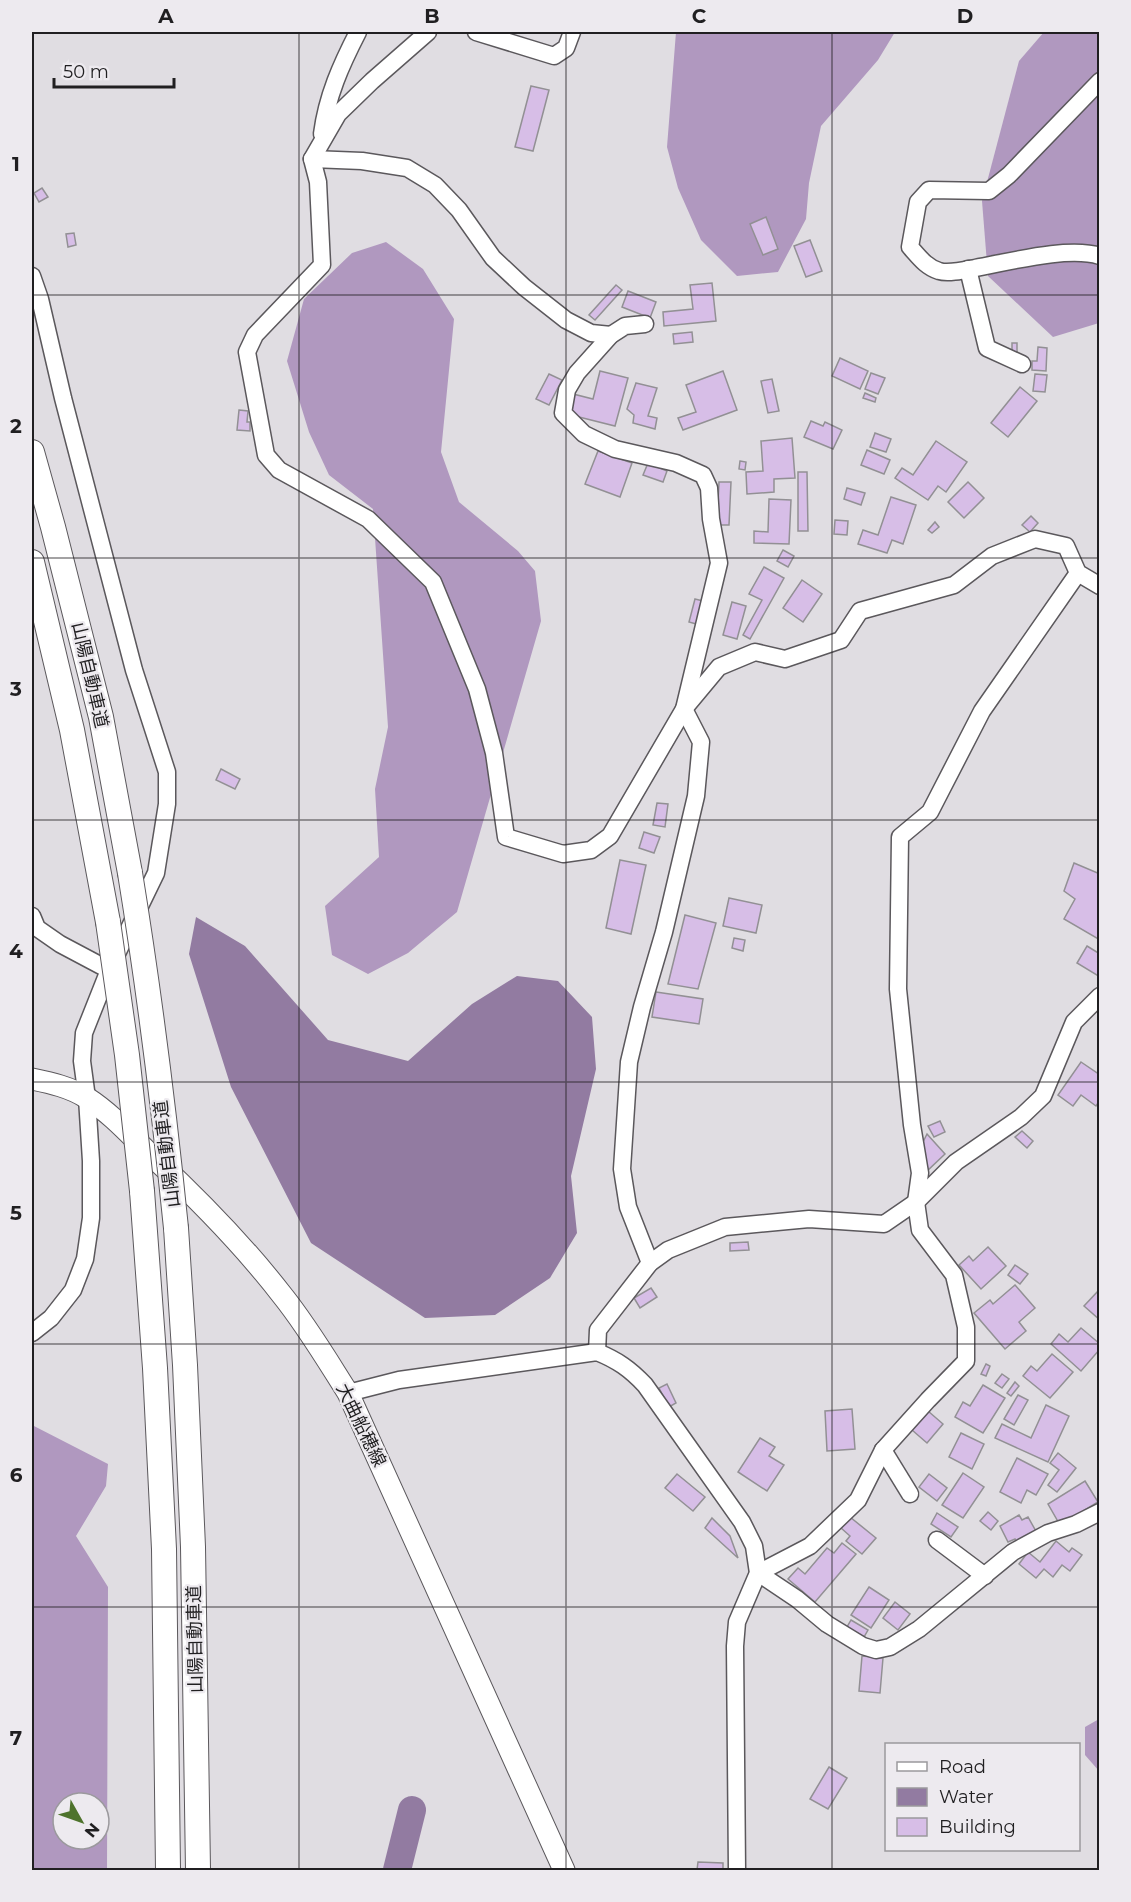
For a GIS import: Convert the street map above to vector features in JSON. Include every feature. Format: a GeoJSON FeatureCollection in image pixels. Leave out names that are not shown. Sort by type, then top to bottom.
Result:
{"type":"FeatureCollection","features":[{"type":"Feature","properties":{"kind":"highway","name":"山陽自動車道"},"geometry":{"type":"LineString","coordinates":[[32,452],[101,717],[142,945],[168,1149],[185,1365],[193,1547],[198,1870]]}},
{"type":"Feature","properties":{"kind":"highway","name":"山陽自動車道"},"geometry":{"type":"LineString","coordinates":[[32,562],[72,730],[108,922],[127,1055],[142,1191],[165,1549],[168,1870]]}},
{"type":"Feature","properties":{"kind":"main road","name":"大曲船穂線"},"geometry":{"type":"LineString","coordinates":[[32,1079],[56,1083],[87,1098],[115,1121],[182,1184],[238,1244],[282,1295],[319,1346],[348,1393],[564,1870]]}},
{"type":"Feature","properties":{"kind":"street"},"geometry":{"type":"LineString","coordinates":[[358,32],[338,70],[328,99],[316,152],[322,265],[255,334],[247,352],[266,455],[279,470],[368,519],[433,582],[477,689],[494,753],[506,837],[563,854],[591,850],[610,836],[684,709],[719,667],[755,652],[785,659],[841,640],[860,611],[954,585],[992,556],[1035,538],[1066,546],[1078,573],[1100,586]]}},
{"type":"Feature","properties":{"kind":"street"},"geometry":{"type":"LineString","coordinates":[[316,152],[338,114],[428,32]]}},
{"type":"Feature","properties":{"kind":"street"},"geometry":{"type":"LineString","coordinates":[[476,32],[554,56],[566,48],[572,32]]}},
{"type":"Feature","properties":{"kind":"street"},"geometry":{"type":"LineString","coordinates":[[1100,81],[1009,175],[989,191],[928,189],[918,202],[910,247],[924,263],[940,272],[1055,255],[1089,253],[1100,256]]}},
{"type":"Feature","properties":{"kind":"street"},"geometry":{"type":"LineString","coordinates":[[316,152],[407,168],[435,185],[459,210],[493,258],[524,287],[566,320],[591,333],[612,335]]}},
{"type":"Feature","properties":{"kind":"street"},"geometry":{"type":"LineString","coordinates":[[968,269],[987,348],[1022,364]]}},
{"type":"Feature","properties":{"kind":"street"},"geometry":{"type":"LineString","coordinates":[[32,276],[40,299],[63,398],[134,670],[167,772],[167,804],[156,873],[109,970],[84,1033],[82,1061],[91,1161],[91,1218],[85,1259],[73,1290],[51,1318],[32,1333]]}},
{"type":"Feature","properties":{"kind":"street"},"geometry":{"type":"LineString","coordinates":[[645,324],[625,326],[612,335],[577,373],[567,390],[563,413],[584,434],[615,449],[676,463],[703,475],[709,488],[711,519],[719,563],[684,709],[701,742],[696,796],[664,932],[629,1062],[622,1169],[628,1207],[650,1263]]}},
{"type":"Feature","properties":{"kind":"street"},"geometry":{"type":"LineString","coordinates":[[758,1573],[810,1546],[858,1500],[884,1450],[966,1361],[966,1327],[954,1275],[920,1230],[916,1202],[920,1173],[912,1125],[898,989],[900,837],[930,812],[982,711],[1078,573]]}},
{"type":"Feature","properties":{"kind":"street"},"geometry":{"type":"LineString","coordinates":[[32,916],[37,928],[109,970]]}},
{"type":"Feature","properties":{"kind":"street"},"geometry":{"type":"LineString","coordinates":[[597,1352],[598,1330],[650,1263],[668,1250],[725,1227],[809,1219],[884,1224],[916,1202],[956,1162],[1021,1117],[1043,1096],[1074,1022],[1100,996]]}},
{"type":"Feature","properties":{"kind":"street"},"geometry":{"type":"LineString","coordinates":[[348,1393],[399,1380],[597,1352],[614,1359],[630,1370],[645,1385],[742,1522],[754,1546],[758,1573],[737,1622],[735,1646],[737,1870]]}},
{"type":"Feature","properties":{"kind":"street"},"geometry":{"type":"LineString","coordinates":[[884,1450],[910,1494]]}},
{"type":"Feature","properties":{"kind":"street"},"geometry":{"type":"LineString","coordinates":[[758,1573],[797,1599],[827,1624],[863,1646],[876,1650],[890,1647],[919,1629],[1013,1552],[1048,1533],[1076,1524],[1100,1512]]}},
{"type":"Feature","properties":{"kind":"street"},"geometry":{"type":"LineString","coordinates":[[937,1540],[985,1576]]}},
{"type":"Feature","properties":{"kind":"shaded area"},"geometry":{"type":"Polygon","coordinates":[[[676,32],[895,32],[878,60],[821,126],[809,183],[806,219],[778,272],[737,276],[701,240],[678,188],[667,147],[676,32]]]}},
{"type":"Feature","properties":{"kind":"shaded area"},"geometry":{"type":"Polygon","coordinates":[[[1044,32],[1099,32],[1099,323],[1053,337],[988,276],[982,201],[1019,61],[1044,32]]]}},
{"type":"Feature","properties":{"kind":"shaded area"},"geometry":{"type":"Polygon","coordinates":[[[386,242],[423,269],[454,319],[441,452],[459,502],[518,551],[535,571],[541,621],[457,912],[408,953],[368,974],[332,955],[325,906],[379,857],[375,789],[388,727],[373,509],[329,475],[309,432],[287,361],[304,299],[352,253],[386,242]]]}},
{"type":"Feature","properties":{"kind":"shaded area"},"geometry":{"type":"Polygon","coordinates":[[[32,1425],[108,1464],[106,1486],[76,1536],[108,1587],[107,1791],[51,1791],[51,1851],[107,1851],[107,1870],[32,1870],[32,1425]]]}},
{"type":"Feature","properties":{"kind":"shaded area"},"geometry":{"type":"Polygon","coordinates":[[[1099,1719],[1099,1771],[1085,1755],[1085,1727],[1099,1719]]]}},
{"type":"Feature","properties":{"kind":"water"},"geometry":{"type":"Polygon","coordinates":[[[196,917],[245,946],[328,1040],[408,1061],[472,1004],[517,976],[558,981],[592,1017],[596,1069],[571,1176],[577,1233],[550,1278],[495,1315],[425,1318],[311,1243],[231,1087],[189,954],[196,917]]]}},
{"type":"Feature","properties":{"kind":"building"},"geometry":{"type":"Polygon","coordinates":[[[531,86],[549,90],[533,151],[515,147],[531,86]]]}},
{"type":"Feature","properties":{"kind":"building"},"geometry":{"type":"Polygon","coordinates":[[[42,188],[48,197],[39,202],[34,193],[42,188]]]}},
{"type":"Feature","properties":{"kind":"building"},"geometry":{"type":"Polygon","coordinates":[[[766,217],[778,249],[763,255],[750,224],[766,217]]]}},
{"type":"Feature","properties":{"kind":"building"},"geometry":{"type":"Polygon","coordinates":[[[74,233],[76,245],[68,247],[66,234],[74,233]]]}},
{"type":"Feature","properties":{"kind":"building"},"geometry":{"type":"Polygon","coordinates":[[[810,240],[822,271],[806,277],[794,246],[810,240]]]}},
{"type":"Feature","properties":{"kind":"building"},"geometry":{"type":"Polygon","coordinates":[[[712,283],[716,321],[664,326],[663,312],[693,309],[690,285],[712,283]]]}},
{"type":"Feature","properties":{"kind":"building"},"geometry":{"type":"Polygon","coordinates":[[[616,285],[622,290],[595,320],[589,315],[616,285]]]}},
{"type":"Feature","properties":{"kind":"building"},"geometry":{"type":"Polygon","coordinates":[[[628,291],[656,302],[650,318],[622,307],[628,291]]]}},
{"type":"Feature","properties":{"kind":"building"},"geometry":{"type":"Polygon","coordinates":[[[692,332],[693,342],[674,344],[673,334],[692,332]]]}},
{"type":"Feature","properties":{"kind":"building"},"geometry":{"type":"Polygon","coordinates":[[[1012,343],[1017,343],[1017,353],[1012,353],[1012,343]]]}},
{"type":"Feature","properties":{"kind":"building"},"geometry":{"type":"Polygon","coordinates":[[[1038,347],[1047,348],[1046,371],[1032,370],[1032,361],[1037,361],[1038,347]]]}},
{"type":"Feature","properties":{"kind":"building"},"geometry":{"type":"Polygon","coordinates":[[[840,358],[868,371],[860,389],[832,376],[840,358]]]}},
{"type":"Feature","properties":{"kind":"building"},"geometry":{"type":"Polygon","coordinates":[[[600,371],[628,378],[615,426],[567,414],[573,394],[593,399],[600,371]]]}},
{"type":"Feature","properties":{"kind":"building"},"geometry":{"type":"Polygon","coordinates":[[[723,371],[737,410],[683,430],[678,418],[696,412],[686,385],[723,371]]]}},
{"type":"Feature","properties":{"kind":"building"},"geometry":{"type":"Polygon","coordinates":[[[871,373],[885,378],[878,394],[865,389],[871,373]]]}},
{"type":"Feature","properties":{"kind":"building"},"geometry":{"type":"Polygon","coordinates":[[[549,374],[562,380],[549,405],[536,399],[549,374]]]}},
{"type":"Feature","properties":{"kind":"building"},"geometry":{"type":"Polygon","coordinates":[[[1035,374],[1047,375],[1045,392],[1033,391],[1035,374]]]}},
{"type":"Feature","properties":{"kind":"building"},"geometry":{"type":"Polygon","coordinates":[[[772,379],[779,411],[768,413],[761,381],[772,379]]]}},
{"type":"Feature","properties":{"kind":"building"},"geometry":{"type":"Polygon","coordinates":[[[636,383],[657,388],[648,416],[657,418],[655,429],[633,423],[634,415],[627,409],[636,383]]]}},
{"type":"Feature","properties":{"kind":"building"},"geometry":{"type":"Polygon","coordinates":[[[1020,387],[1037,401],[1008,437],[991,423],[1020,387]]]}},
{"type":"Feature","properties":{"kind":"building"},"geometry":{"type":"Polygon","coordinates":[[[865,393],[876,398],[875,402],[863,398],[865,393]]]}},
{"type":"Feature","properties":{"kind":"building"},"geometry":{"type":"Polygon","coordinates":[[[239,410],[248,411],[247,422],[250,422],[250,431],[237,430],[239,410]]]}},
{"type":"Feature","properties":{"kind":"building"},"geometry":{"type":"Polygon","coordinates":[[[811,421],[823,426],[825,422],[842,430],[833,449],[804,437],[811,421]]]}},
{"type":"Feature","properties":{"kind":"building"},"geometry":{"type":"Polygon","coordinates":[[[875,433],[891,439],[886,452],[870,447],[875,433]]]}},
{"type":"Feature","properties":{"kind":"building"},"geometry":{"type":"Polygon","coordinates":[[[792,438],[795,478],[774,479],[774,492],[747,494],[746,472],[763,471],[761,441],[792,438]]]}},
{"type":"Feature","properties":{"kind":"building"},"geometry":{"type":"Polygon","coordinates":[[[936,441],[967,462],[946,492],[938,486],[928,500],[895,478],[902,468],[913,475],[936,441]]]}},
{"type":"Feature","properties":{"kind":"building"},"geometry":{"type":"Polygon","coordinates":[[[867,450],[890,460],[884,474],[861,465],[867,450]]]}},
{"type":"Feature","properties":{"kind":"building"},"geometry":{"type":"Polygon","coordinates":[[[598,451],[632,463],[620,497],[585,484],[598,451]]]}},
{"type":"Feature","properties":{"kind":"building"},"geometry":{"type":"Polygon","coordinates":[[[740,461],[746,462],[745,470],[739,469],[740,461]]]}},
{"type":"Feature","properties":{"kind":"building"},"geometry":{"type":"Polygon","coordinates":[[[648,463],[667,471],[663,482],[643,475],[648,463]]]}},
{"type":"Feature","properties":{"kind":"building"},"geometry":{"type":"Polygon","coordinates":[[[798,472],[807,472],[808,531],[798,531],[798,472]]]}},
{"type":"Feature","properties":{"kind":"building"},"geometry":{"type":"Polygon","coordinates":[[[719,482],[731,482],[729,525],[717,525],[719,482]]]}},
{"type":"Feature","properties":{"kind":"building"},"geometry":{"type":"Polygon","coordinates":[[[968,482],[984,498],[964,518],[948,502],[968,482]]]}},
{"type":"Feature","properties":{"kind":"building"},"geometry":{"type":"Polygon","coordinates":[[[847,488],[865,493],[861,505],[844,499],[847,488]]]}},
{"type":"Feature","properties":{"kind":"building"},"geometry":{"type":"Polygon","coordinates":[[[891,497],[916,505],[903,544],[892,540],[887,553],[858,544],[863,530],[878,535],[891,497]]]}},
{"type":"Feature","properties":{"kind":"building"},"geometry":{"type":"Polygon","coordinates":[[[769,499],[791,500],[789,544],[754,543],[754,531],[768,532],[769,499]]]}},
{"type":"Feature","properties":{"kind":"building"},"geometry":{"type":"Polygon","coordinates":[[[1031,516],[1038,523],[1030,532],[1022,525],[1031,516]]]}},
{"type":"Feature","properties":{"kind":"building"},"geometry":{"type":"Polygon","coordinates":[[[835,520],[848,521],[847,535],[834,534],[835,520]]]}},
{"type":"Feature","properties":{"kind":"building"},"geometry":{"type":"Polygon","coordinates":[[[935,522],[939,527],[932,533],[928,530],[935,522]]]}},
{"type":"Feature","properties":{"kind":"building"},"geometry":{"type":"Polygon","coordinates":[[[783,550],[794,556],[788,567],[777,561],[783,550]]]}},
{"type":"Feature","properties":{"kind":"building"},"geometry":{"type":"Polygon","coordinates":[[[764,567],[784,578],[750,639],[743,635],[762,600],[749,594],[764,567]]]}},
{"type":"Feature","properties":{"kind":"building"},"geometry":{"type":"Polygon","coordinates":[[[802,580],[822,594],[803,622],[783,608],[802,580]]]}},
{"type":"Feature","properties":{"kind":"building"},"geometry":{"type":"Polygon","coordinates":[[[695,599],[707,602],[700,625],[689,622],[695,599]]]}},
{"type":"Feature","properties":{"kind":"building"},"geometry":{"type":"Polygon","coordinates":[[[732,602],[746,606],[737,639],[723,635],[732,602]]]}},
{"type":"Feature","properties":{"kind":"building"},"geometry":{"type":"Polygon","coordinates":[[[221,769],[240,779],[235,789],[216,780],[221,769]]]}},
{"type":"Feature","properties":{"kind":"building"},"geometry":{"type":"Polygon","coordinates":[[[657,803],[668,804],[665,827],[653,825],[657,803]]]}},
{"type":"Feature","properties":{"kind":"building"},"geometry":{"type":"Polygon","coordinates":[[[644,832],[660,837],[654,853],[639,848],[644,832]]]}},
{"type":"Feature","properties":{"kind":"building"},"geometry":{"type":"Polygon","coordinates":[[[620,860],[646,865],[631,934],[606,928],[620,860]]]}},
{"type":"Feature","properties":{"kind":"building"},"geometry":{"type":"Polygon","coordinates":[[[1074,863],[1100,874],[1100,940],[1064,919],[1075,899],[1064,891],[1074,863]]]}},
{"type":"Feature","properties":{"kind":"building"},"geometry":{"type":"Polygon","coordinates":[[[729,898],[762,905],[756,933],[723,926],[729,898]]]}},
{"type":"Feature","properties":{"kind":"building"},"geometry":{"type":"Polygon","coordinates":[[[685,915],[716,923],[698,989],[668,984],[685,915]]]}},
{"type":"Feature","properties":{"kind":"building"},"geometry":{"type":"Polygon","coordinates":[[[734,938],[745,940],[743,951],[732,948],[734,938]]]}},
{"type":"Feature","properties":{"kind":"building"},"geometry":{"type":"Polygon","coordinates":[[[1087,946],[1100,954],[1100,977],[1077,963],[1087,946]]]}},
{"type":"Feature","properties":{"kind":"building"},"geometry":{"type":"Polygon","coordinates":[[[656,992],[703,999],[699,1024],[652,1017],[656,992]]]}},
{"type":"Feature","properties":{"kind":"building"},"geometry":{"type":"Polygon","coordinates":[[[1081,1062],[1100,1075],[1100,1100],[1096,1106],[1081,1095],[1073,1106],[1058,1095],[1081,1062]]]}},
{"type":"Feature","properties":{"kind":"building"},"geometry":{"type":"Polygon","coordinates":[[[940,1121],[945,1132],[934,1137],[928,1126],[940,1121]]]}},
{"type":"Feature","properties":{"kind":"building"},"geometry":{"type":"Polygon","coordinates":[[[1022,1131],[1033,1141],[1027,1148],[1015,1137],[1022,1131]]]}},
{"type":"Feature","properties":{"kind":"building"},"geometry":{"type":"Polygon","coordinates":[[[927,1134],[945,1154],[927,1171],[920,1148],[927,1134]]]}},
{"type":"Feature","properties":{"kind":"building"},"geometry":{"type":"Polygon","coordinates":[[[748,1242],[749,1250],[730,1251],[730,1243],[748,1242]]]}},
{"type":"Feature","properties":{"kind":"building"},"geometry":{"type":"Polygon","coordinates":[[[988,1247],[1006,1266],[981,1289],[959,1265],[969,1256],[973,1261],[988,1247]]]}},
{"type":"Feature","properties":{"kind":"building"},"geometry":{"type":"Polygon","coordinates":[[[1015,1265],[1028,1274],[1020,1284],[1008,1275],[1015,1265]]]}},
{"type":"Feature","properties":{"kind":"building"},"geometry":{"type":"Polygon","coordinates":[[[1015,1285],[1035,1308],[1019,1322],[1026,1331],[1005,1349],[974,1313],[990,1300],[993,1304],[1015,1285]]]}},
{"type":"Feature","properties":{"kind":"building"},"geometry":{"type":"Polygon","coordinates":[[[651,1288],[657,1297],[640,1308],[634,1298],[651,1288]]]}},
{"type":"Feature","properties":{"kind":"building"},"geometry":{"type":"Polygon","coordinates":[[[1100,1289],[1100,1320],[1084,1306],[1100,1289]]]}},
{"type":"Feature","properties":{"kind":"building"},"geometry":{"type":"Polygon","coordinates":[[[1081,1328],[1100,1344],[1100,1349],[1081,1371],[1051,1344],[1059,1334],[1068,1342],[1081,1328]]]}},
{"type":"Feature","properties":{"kind":"building"},"geometry":{"type":"Polygon","coordinates":[[[1052,1354],[1073,1372],[1050,1398],[1023,1376],[1031,1366],[1037,1371],[1052,1354]]]}},
{"type":"Feature","properties":{"kind":"building"},"geometry":{"type":"Polygon","coordinates":[[[986,1364],[990,1366],[986,1376],[981,1374],[986,1364]]]}},
{"type":"Feature","properties":{"kind":"building"},"geometry":{"type":"Polygon","coordinates":[[[1002,1374],[1009,1379],[1002,1388],[995,1383],[1002,1374]]]}},
{"type":"Feature","properties":{"kind":"building"},"geometry":{"type":"Polygon","coordinates":[[[1015,1382],[1019,1386],[1011,1396],[1007,1393],[1015,1382]]]}},
{"type":"Feature","properties":{"kind":"building"},"geometry":{"type":"Polygon","coordinates":[[[667,1384],[676,1403],[669,1407],[659,1388],[667,1384]]]}},
{"type":"Feature","properties":{"kind":"building"},"geometry":{"type":"Polygon","coordinates":[[[983,1385],[1005,1398],[983,1433],[955,1417],[963,1402],[970,1406],[983,1385]]]}},
{"type":"Feature","properties":{"kind":"building"},"geometry":{"type":"Polygon","coordinates":[[[1018,1395],[1028,1400],[1014,1425],[1004,1419],[1018,1395]]]}},
{"type":"Feature","properties":{"kind":"building"},"geometry":{"type":"Polygon","coordinates":[[[1046,1405],[1069,1416],[1048,1462],[995,1438],[1002,1424],[1031,1438],[1046,1405]]]}},
{"type":"Feature","properties":{"kind":"building"},"geometry":{"type":"Polygon","coordinates":[[[852,1409],[855,1449],[827,1451],[825,1411],[852,1409]]]}},
{"type":"Feature","properties":{"kind":"building"},"geometry":{"type":"Polygon","coordinates":[[[928,1411],[943,1424],[927,1443],[912,1430],[928,1411]]]}},
{"type":"Feature","properties":{"kind":"building"},"geometry":{"type":"Polygon","coordinates":[[[961,1433],[984,1444],[972,1469],[949,1457],[961,1433]]]}},
{"type":"Feature","properties":{"kind":"building"},"geometry":{"type":"Polygon","coordinates":[[[760,1438],[775,1447],[769,1456],[784,1465],[767,1491],[738,1472],[760,1438]]]}},
{"type":"Feature","properties":{"kind":"building"},"geometry":{"type":"Polygon","coordinates":[[[1058,1453],[1076,1468],[1057,1492],[1048,1485],[1059,1470],[1050,1463],[1058,1453]]]}},
{"type":"Feature","properties":{"kind":"building"},"geometry":{"type":"Polygon","coordinates":[[[1017,1458],[1048,1474],[1036,1495],[1027,1490],[1021,1503],[1000,1492],[1017,1458]]]}},
{"type":"Feature","properties":{"kind":"building"},"geometry":{"type":"Polygon","coordinates":[[[963,1473],[984,1487],[963,1518],[942,1505],[963,1473]]]}},
{"type":"Feature","properties":{"kind":"building"},"geometry":{"type":"Polygon","coordinates":[[[677,1474],[705,1497],[693,1511],[665,1488],[677,1474]]]}},
{"type":"Feature","properties":{"kind":"building"},"geometry":{"type":"Polygon","coordinates":[[[929,1474],[947,1488],[937,1501],[919,1487],[929,1474]]]}},
{"type":"Feature","properties":{"kind":"building"},"geometry":{"type":"Polygon","coordinates":[[[1085,1481],[1098,1502],[1060,1525],[1048,1504],[1085,1481]]]}},
{"type":"Feature","properties":{"kind":"building"},"geometry":{"type":"Polygon","coordinates":[[[988,1512],[998,1521],[991,1530],[980,1521],[988,1512]]]}},
{"type":"Feature","properties":{"kind":"building"},"geometry":{"type":"Polygon","coordinates":[[[937,1513],[958,1527],[951,1537],[931,1524],[937,1513]]]}},
{"type":"Feature","properties":{"kind":"building"},"geometry":{"type":"Polygon","coordinates":[[[1019,1515],[1022,1520],[1028,1517],[1037,1533],[1017,1544],[1015,1539],[1008,1542],[1000,1526],[1019,1515]]]}},
{"type":"Feature","properties":{"kind":"building"},"geometry":{"type":"Polygon","coordinates":[[[850,1517],[876,1538],[862,1554],[846,1541],[850,1536],[841,1528],[850,1517]]]}},
{"type":"Feature","properties":{"kind":"building"},"geometry":{"type":"Polygon","coordinates":[[[712,1518],[730,1536],[738,1558],[705,1528],[712,1518]]]}},
{"type":"Feature","properties":{"kind":"building"},"geometry":{"type":"Polygon","coordinates":[[[1056,1541],[1069,1552],[1072,1548],[1082,1555],[1070,1571],[1062,1565],[1053,1577],[1044,1569],[1036,1578],[1019,1564],[1028,1552],[1040,1562],[1056,1541]]]}},
{"type":"Feature","properties":{"kind":"building"},"geometry":{"type":"Polygon","coordinates":[[[842,1543],[856,1554],[815,1602],[788,1579],[798,1568],[805,1574],[827,1548],[834,1553],[842,1543]]]}},
{"type":"Feature","properties":{"kind":"building"},"geometry":{"type":"Polygon","coordinates":[[[869,1587],[889,1600],[871,1628],[851,1615],[869,1587]]]}},
{"type":"Feature","properties":{"kind":"building"},"geometry":{"type":"Polygon","coordinates":[[[895,1602],[910,1614],[898,1630],[883,1618],[895,1602]]]}},
{"type":"Feature","properties":{"kind":"building"},"geometry":{"type":"Polygon","coordinates":[[[851,1620],[868,1630],[864,1637],[847,1627],[851,1620]]]}},
{"type":"Feature","properties":{"kind":"building"},"geometry":{"type":"Polygon","coordinates":[[[862,1656],[883,1658],[880,1693],[859,1691],[862,1656]]]}},
{"type":"Feature","properties":{"kind":"building"},"geometry":{"type":"Polygon","coordinates":[[[829,1767],[847,1778],[828,1809],[810,1799],[829,1767]]]}},
{"type":"Feature","properties":{"kind":"building"},"geometry":{"type":"Polygon","coordinates":[[[698,1862],[723,1863],[723,1870],[697,1870],[698,1862]]]}},
{"type":"Feature","properties":{"kind":"waterway"},"geometry":{"type":"LineString","coordinates":[[397,1870],[412,1810]]}}]}
